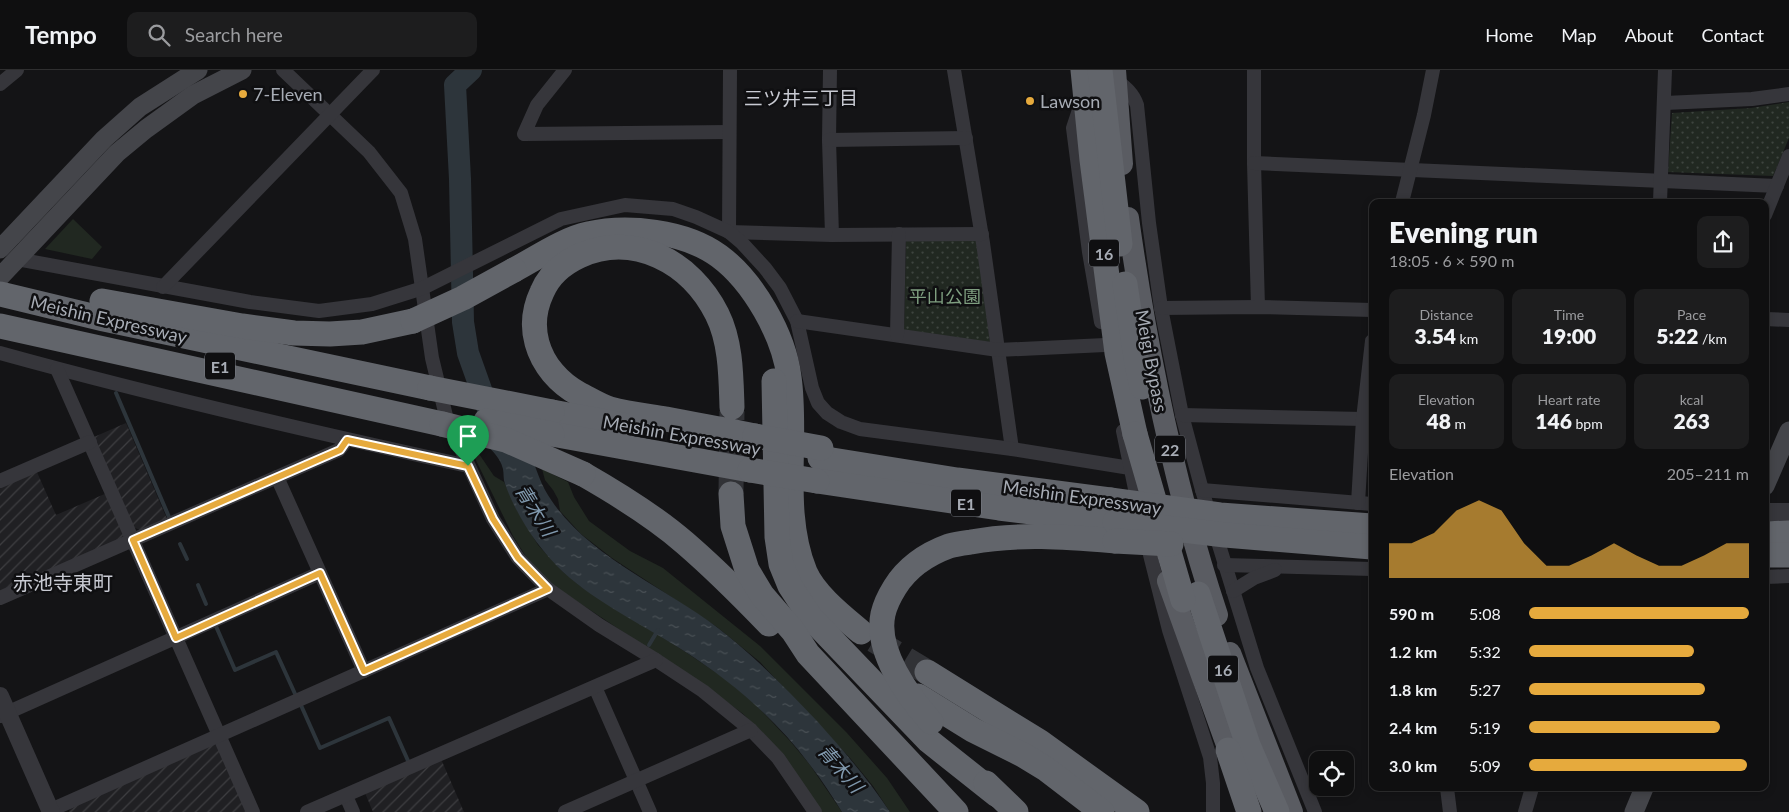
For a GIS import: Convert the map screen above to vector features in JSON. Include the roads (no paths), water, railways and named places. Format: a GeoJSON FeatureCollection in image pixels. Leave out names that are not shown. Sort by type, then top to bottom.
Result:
{"type":"FeatureCollection","features":[{"type":"Feature","properties":{"kind":"highway","name":"Meigi Bypass"},"geometry":{"type":"LineString","coordinates":[[1079,70],[1081,103],[1097,236],[1118,384],[1141,485],[1170,591],[1228,750],[1254,812]]}},
{"type":"Feature","properties":{"kind":"highway","name":"16"},"geometry":{"type":"LineString","coordinates":[[1083,70],[1092,160],[1117,353],[1135,434],[1183,600],[1234,750],[1259,812]]}},
{"type":"Feature","properties":{"kind":"highway","name":"Meigi Bypass"},"geometry":{"type":"LineString","coordinates":[[1110,73],[1138,288],[1161,411],[1178,485],[1206,583],[1237,673],[1292,812]]}},
{"type":"Feature","properties":{"kind":"highway","name":"16"},"geometry":{"type":"LineString","coordinates":[[1110,73],[1124,280],[1136,364],[1152,434],[1198,594],[1248,745],[1277,812]]}},
{"type":"Feature","properties":{"kind":"highway"},"geometry":{"type":"LineString","coordinates":[[5,286],[242,326],[330,334],[362,332],[413,321],[463,298],[555,248],[586,234],[611,230],[639,230],[690,241],[718,256],[740,276],[770,318],[782,346],[789,376],[792,415],[792,507],[797,544],[806,573],[828,604],[861,632]]}},
{"type":"Feature","properties":{"kind":"highway"},"geometry":{"type":"LineString","coordinates":[[732,407],[730,367],[726,340],[717,314],[699,287],[679,267],[652,253],[623,246],[594,249],[566,262],[547,280],[536,305],[533,330],[541,356],[555,376],[578,393],[610,409],[753,452]]}},
{"type":"Feature","properties":{"kind":"highway","name":"Meishin Expressway"},"geometry":{"type":"LineString","coordinates":[[5,286],[104,319],[430,388],[552,423]]}},
{"type":"Feature","properties":{"kind":"highway","name":"Meishin Expressway"},"geometry":{"type":"LineString","coordinates":[[5,286],[139,349],[441,418],[552,423],[819,462],[1001,486],[1113,521]]}},
{"type":"Feature","properties":{"kind":"highway"},"geometry":{"type":"LineString","coordinates":[[770,318],[774,378],[777,537],[781,564],[790,586],[811,618],[929,741],[1016,812]]}},
{"type":"Feature","properties":{"kind":"highway"},"geometry":{"type":"LineString","coordinates":[[0,326],[441,418],[476,432],[506,440],[583,474],[642,510],[684,542],[786,641],[808,654]]}},
{"type":"Feature","properties":{"kind":"highway","name":"Meishin Expressway"},"geometry":{"type":"LineString","coordinates":[[819,462],[999,508],[1113,521],[1220,515],[1369,526]]}},
{"type":"Feature","properties":{"kind":"highway"},"geometry":{"type":"LineString","coordinates":[[731,494],[733,526],[747,570],[762,595],[793,631],[808,654],[956,812]]}},
{"type":"Feature","properties":{"kind":"highway"},"geometry":{"type":"LineString","coordinates":[[997,795],[913,702],[890,662],[885,646],[883,615],[890,595],[902,576],[923,558],[949,546],[1113,521],[1356,552],[1369,548]]}},
{"type":"Feature","properties":{"kind":"highway"},"geometry":{"type":"LineString","coordinates":[[1769,534],[1789,533]]}},
{"type":"Feature","properties":{"kind":"highway"},"geometry":{"type":"LineString","coordinates":[[1769,556],[1789,555]]}},
{"type":"Feature","properties":{"kind":"highway"},"geometry":{"type":"LineString","coordinates":[[927,672],[1040,742],[1137,812]]}},
{"type":"Feature","properties":{"kind":"highway"},"geometry":{"type":"LineString","coordinates":[[904,686],[942,712],[1046,769],[1102,812]]}},
{"type":"Feature","properties":{"kind":"highway"},"geometry":{"type":"LineString","coordinates":[[1228,750],[1249,812]]}},
{"type":"Feature","properties":{"kind":"main road"},"geometry":{"type":"LineString","coordinates":[[0,248],[104,138],[140,107],[198,70]]}},
{"type":"Feature","properties":{"kind":"main road"},"geometry":{"type":"LineString","coordinates":[[5,286],[118,153],[146,129],[193,96],[242,70]]}},
{"type":"Feature","properties":{"kind":"main road"},"geometry":{"type":"LineString","coordinates":[[1769,477],[1789,431]]}},
{"type":"Feature","properties":{"kind":"main road"},"geometry":{"type":"LineString","coordinates":[[1634,812],[1643,791]]}},
{"type":"Feature","properties":{"kind":"street"},"geometry":{"type":"LineString","coordinates":[[0,84],[18,70]]}},
{"type":"Feature","properties":{"kind":"street"},"geometry":{"type":"LineString","coordinates":[[284,70],[369,152],[401,193],[416,239],[432,358],[446,416],[493,519],[518,558],[548,589],[599,625],[702,691],[751,730],[778,758],[815,812]]}},
{"type":"Feature","properties":{"kind":"street"},"geometry":{"type":"LineString","coordinates":[[162,287],[373,70]]}},
{"type":"Feature","properties":{"kind":"street"},"geometry":{"type":"LineString","coordinates":[[565,70],[537,105],[524,134],[728,132]]}},
{"type":"Feature","properties":{"kind":"street"},"geometry":{"type":"LineString","coordinates":[[729,232],[728,132],[730,70]]}},
{"type":"Feature","properties":{"kind":"street"},"geometry":{"type":"LineString","coordinates":[[830,70],[829,140],[832,235]]}},
{"type":"Feature","properties":{"kind":"street"},"geometry":{"type":"LineString","coordinates":[[954,70],[982,234],[1012,449]]}},
{"type":"Feature","properties":{"kind":"street"},"geometry":{"type":"LineString","coordinates":[[1254,70],[1254,163],[1258,307]]}},
{"type":"Feature","properties":{"kind":"street"},"geometry":{"type":"LineString","coordinates":[[1403,199],[1424,115],[1433,70]]}},
{"type":"Feature","properties":{"kind":"street"},"geometry":{"type":"LineString","coordinates":[[1660,199],[1665,70]]}},
{"type":"Feature","properties":{"kind":"street"},"geometry":{"type":"LineString","coordinates":[[1110,73],[1128,89],[1137,105],[1148,223],[1161,308],[1182,415],[1202,490],[1257,668],[1314,812]]}},
{"type":"Feature","properties":{"kind":"street"},"geometry":{"type":"LineString","coordinates":[[1665,103],[1789,94]]}},
{"type":"Feature","properties":{"kind":"street"},"geometry":{"type":"LineString","coordinates":[[1081,103],[1073,128],[1088,242],[1105,345],[1130,468],[1161,602],[1210,757],[1213,783],[1213,812]]}},
{"type":"Feature","properties":{"kind":"street"},"geometry":{"type":"LineString","coordinates":[[829,140],[966,138]]}},
{"type":"Feature","properties":{"kind":"street"},"geometry":{"type":"LineString","coordinates":[[1769,205],[1789,156]]}},
{"type":"Feature","properties":{"kind":"street"},"geometry":{"type":"LineString","coordinates":[[1254,163],[1777,186]]}},
{"type":"Feature","properties":{"kind":"street"},"geometry":{"type":"LineString","coordinates":[[5,286],[162,287],[250,302],[319,311],[372,304],[423,288],[561,219],[625,205],[673,209],[729,232],[766,268],[780,288],[797,321],[812,388],[818,403],[827,413],[841,422],[860,429],[1012,449],[1130,468]]}},
{"type":"Feature","properties":{"kind":"street"},"geometry":{"type":"LineString","coordinates":[[729,232],[832,235],[982,234]]}},
{"type":"Feature","properties":{"kind":"street"},"geometry":{"type":"LineString","coordinates":[[897,335],[899,234]]}},
{"type":"Feature","properties":{"kind":"street"},"geometry":{"type":"LineString","coordinates":[[1161,308],[1258,307],[1369,310]]}},
{"type":"Feature","properties":{"kind":"street"},"geometry":{"type":"LineString","coordinates":[[1769,319],[1789,320]]}},
{"type":"Feature","properties":{"kind":"street"},"geometry":{"type":"LineString","coordinates":[[797,321],[998,350],[1105,345]]}},
{"type":"Feature","properties":{"kind":"street"},"geometry":{"type":"LineString","coordinates":[[0,353],[57,369],[347,440],[468,466]]}},
{"type":"Feature","properties":{"kind":"street"},"geometry":{"type":"LineString","coordinates":[[1358,502],[1363,418],[1369,367]]}},
{"type":"Feature","properties":{"kind":"street"},"geometry":{"type":"LineString","coordinates":[[57,369],[253,812]]}},
{"type":"Feature","properties":{"kind":"street"},"geometry":{"type":"LineString","coordinates":[[1182,415],[1363,418]]}},
{"type":"Feature","properties":{"kind":"street"},"geometry":{"type":"LineString","coordinates":[[0,598],[340,450],[347,440]]}},
{"type":"Feature","properties":{"kind":"street"},"geometry":{"type":"LineString","coordinates":[[0,481],[90,442]]}},
{"type":"Feature","properties":{"kind":"street"},"geometry":{"type":"LineString","coordinates":[[277,477],[364,671]]}},
{"type":"Feature","properties":{"kind":"street"},"geometry":{"type":"LineString","coordinates":[[1202,490],[1369,504]]}},
{"type":"Feature","properties":{"kind":"street"},"geometry":{"type":"LineString","coordinates":[[1769,512],[1789,512]]}},
{"type":"Feature","properties":{"kind":"street"},"geometry":{"type":"LineString","coordinates":[[1224,565],[1281,568],[1369,568]]}},
{"type":"Feature","properties":{"kind":"street"},"geometry":{"type":"LineString","coordinates":[[1233,591],[1254,578],[1281,568]]}},
{"type":"Feature","properties":{"kind":"street"},"geometry":{"type":"LineString","coordinates":[[4,715],[320,573]]}},
{"type":"Feature","properties":{"kind":"street"},"geometry":{"type":"LineString","coordinates":[[1769,577],[1789,576]]}},
{"type":"Feature","properties":{"kind":"street"},"geometry":{"type":"LineString","coordinates":[[0,696],[4,715],[51,811],[548,589]]}},
{"type":"Feature","properties":{"kind":"street"},"geometry":{"type":"LineString","coordinates":[[307,812],[656,660]]}},
{"type":"Feature","properties":{"kind":"street"},"geometry":{"type":"LineString","coordinates":[[595,687],[650,812]]}},
{"type":"Feature","properties":{"kind":"street"},"geometry":{"type":"LineString","coordinates":[[565,812],[751,730]]}},
{"type":"Feature","properties":{"kind":"street"},"geometry":{"type":"LineString","coordinates":[[1447,791],[1450,812]]}},
{"type":"Feature","properties":{"kind":"street"},"geometry":{"type":"LineString","coordinates":[[1525,812],[1531,791]]}},
{"type":"Feature","properties":{"kind":"street"},"geometry":{"type":"LineString","coordinates":[[346,796],[353,812]]}},
{"type":"Feature","properties":{"kind":"water"},"geometry":{"type":"Polygon","coordinates":[[[524,434],[545,490],[560,513],[579,533],[624,567],[696,612],[757,661],[794,696],[827,732],[864,776],[890,812],[842,812],[819,776],[797,748],[768,717],[736,688],[684,651],[591,594],[554,563],[522,520],[505,484],[503,469],[499,460],[481,439],[524,434]]]}},
{"type":"Feature","properties":{"kind":"waterway","name":"青木川"},"geometry":{"type":"LineString","coordinates":[[471,70],[455,85],[460,179],[463,322],[468,353],[489,412]]}},
{"type":"Feature","properties":{"kind":"waterway"},"geometry":{"type":"LineString","coordinates":[[116,393],[169,517]]}},
{"type":"Feature","properties":{"kind":"waterway"},"geometry":{"type":"LineString","coordinates":[[180,544],[187,559]]}},
{"type":"Feature","properties":{"kind":"waterway"},"geometry":{"type":"LineString","coordinates":[[198,585],[206,604]]}},
{"type":"Feature","properties":{"kind":"waterway"},"geometry":{"type":"LineString","coordinates":[[215,624],[235,670],[276,652],[296,696]]}},
{"type":"Feature","properties":{"kind":"waterway"},"geometry":{"type":"LineString","coordinates":[[649,645],[658,630]]}},
{"type":"Feature","properties":{"kind":"waterway"},"geometry":{"type":"LineString","coordinates":[[300,703],[320,748],[389,718],[409,763]]}},
{"type":"Feature","properties":{"kind":"tunnel"},"geometry":{"type":"LineString","coordinates":[[731,494],[732,411]]}},
{"type":"Feature","properties":{"kind":"tunnel"},"geometry":{"type":"LineString","coordinates":[[874,640],[927,672]]}},
{"type":"Feature","properties":{"kind":"place","name":"7-Eleven"},"geometry":{"type":"Point","coordinates":[243,94]}},
{"type":"Feature","properties":{"kind":"place","name":"Lawson"},"geometry":{"type":"Point","coordinates":[1030,101]}},
{"type":"Feature","properties":{"kind":"district","name":"三ツ井三丁目"},"geometry":{"type":"Point","coordinates":[801,97]}},
{"type":"Feature","properties":{"kind":"district","name":"赤池寺東町"},"geometry":{"type":"Point","coordinates":[63,582]}},
{"type":"Feature","properties":{"kind":"park label","name":"平山公園"},"geometry":{"type":"Point","coordinates":[945,296]}}]}
